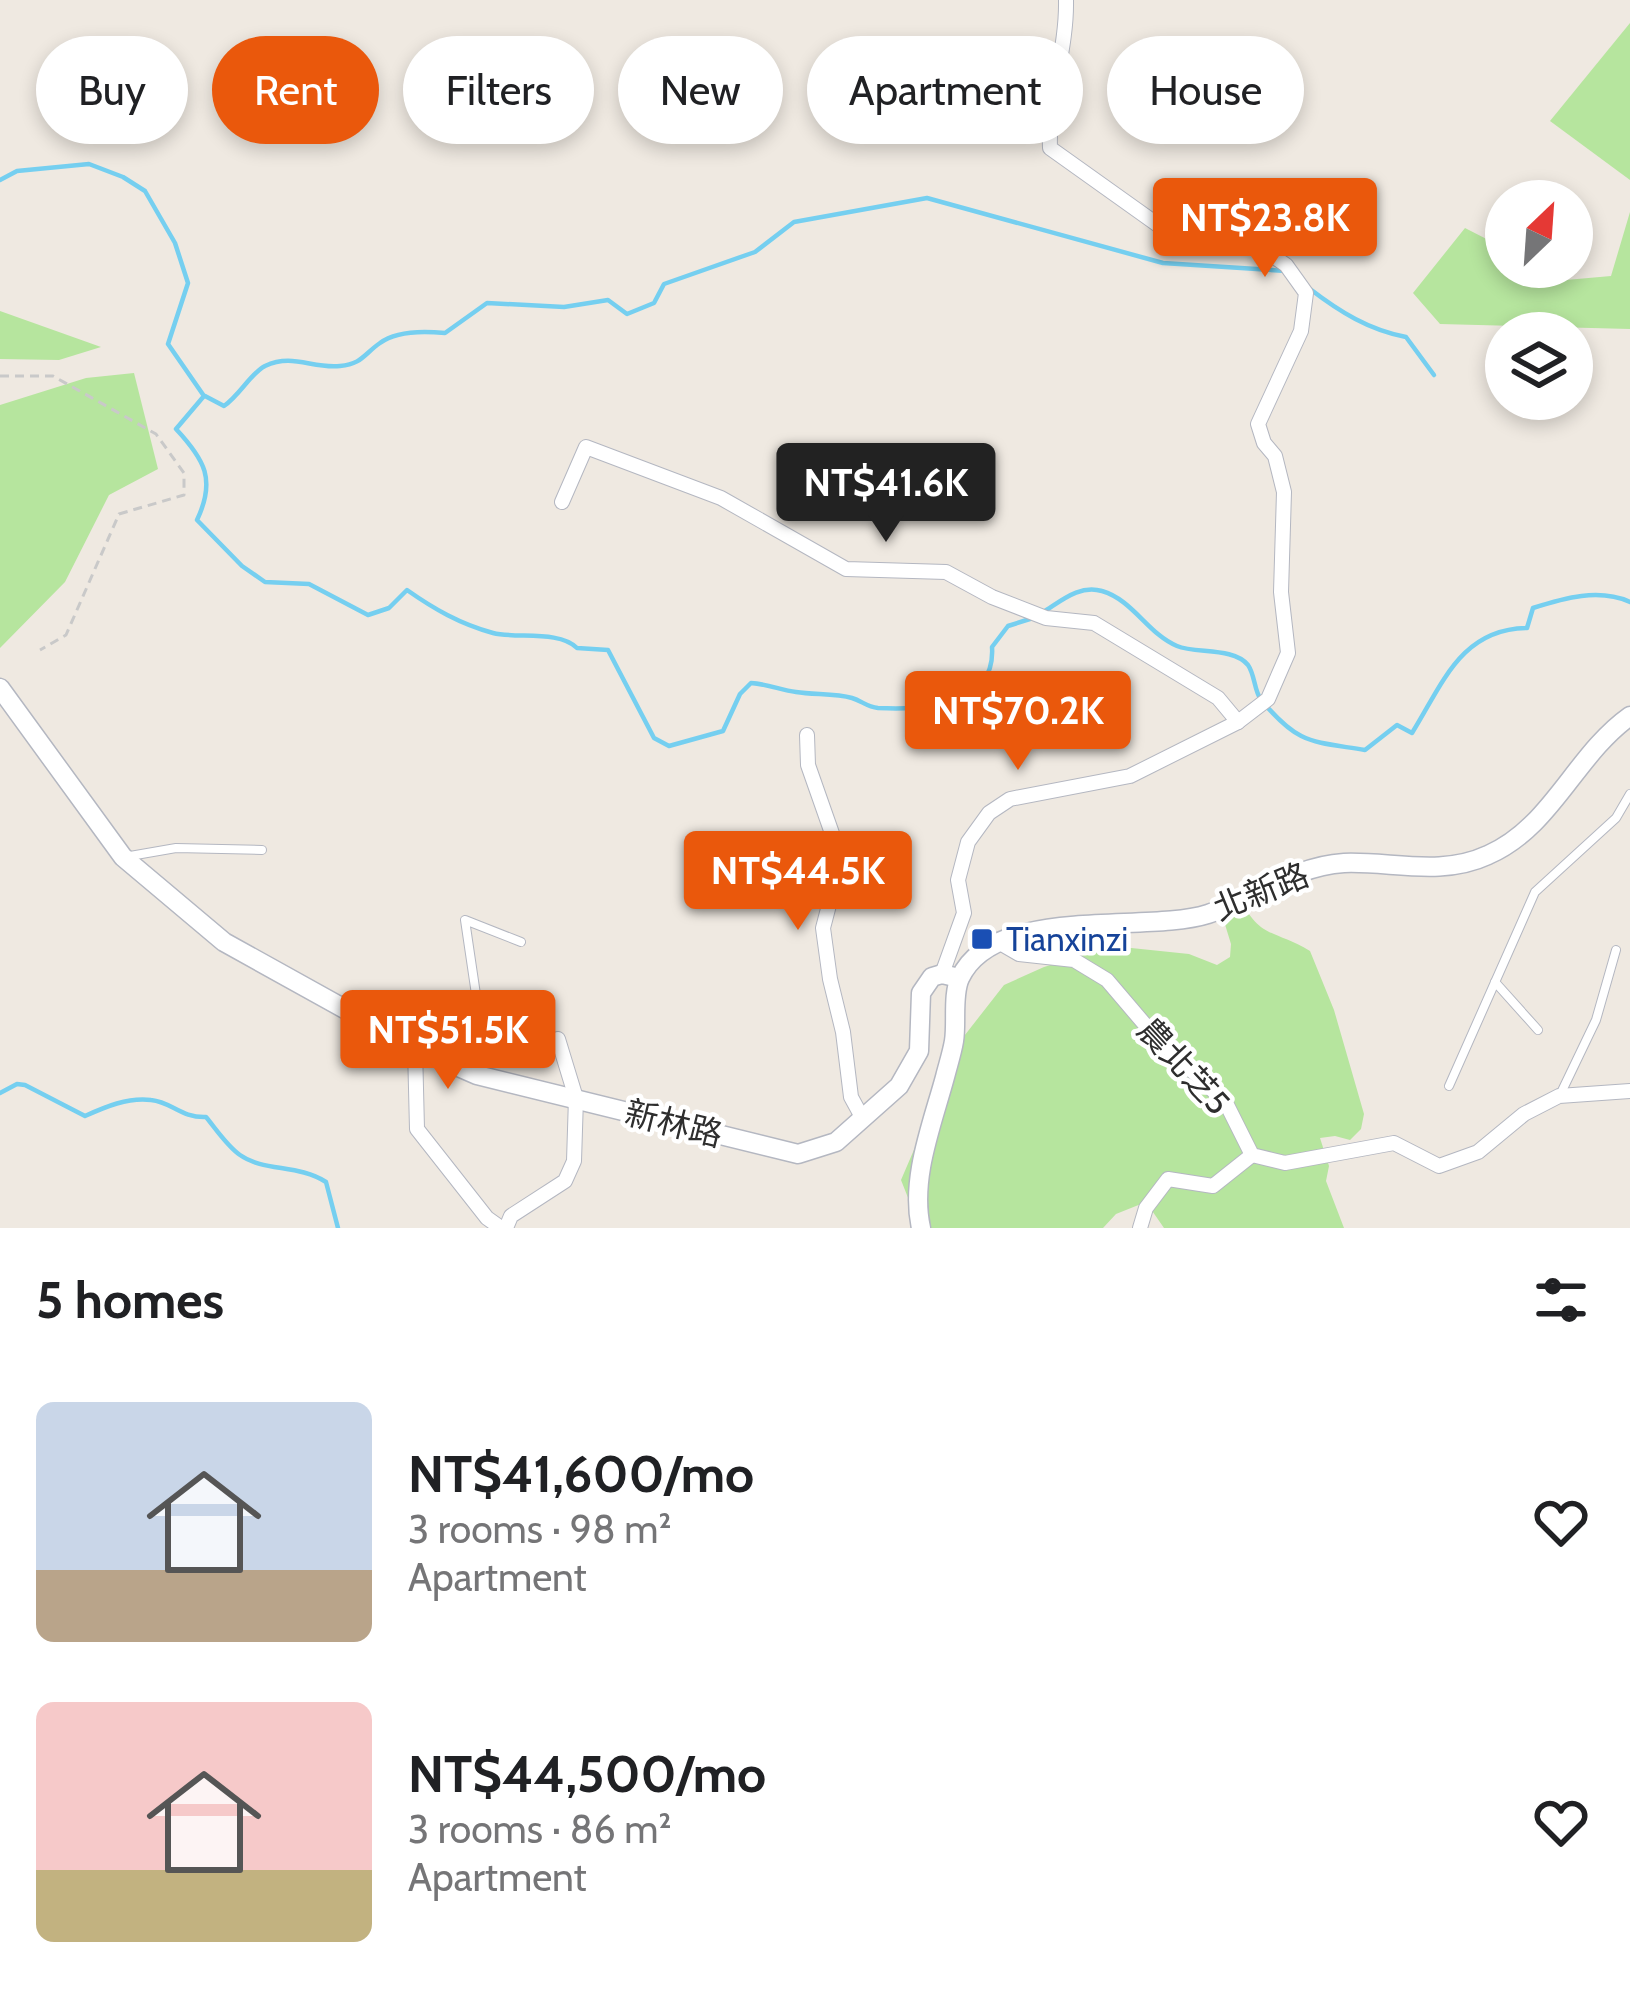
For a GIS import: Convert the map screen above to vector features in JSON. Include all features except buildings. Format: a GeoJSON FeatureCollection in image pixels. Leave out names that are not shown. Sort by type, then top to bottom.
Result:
{"type":"FeatureCollection","features":[{"type":"Feature","properties":{"kind":"street"},"geometry":{"type":"LineString","coordinates":[[921,1228],[915,1201],[953,1044],[951,976],[964,913],[958,880],[968,842],[989,814],[1010,800],[1130,776],[1238,722],[1268,699],[1288,653],[1281,592],[1284,492],[1275,456],[1264,443],[1258,424],[1301,331],[1306,293],[1286,265],[1258,246],[1158,225],[1050,148],[1066,0]]}},
{"type":"Feature","properties":{"kind":"street"},"geometry":{"type":"LineString","coordinates":[[562,502],[586,447],[721,498],[846,568],[946,572],[1046,619],[1094,623],[1217,698],[1238,722]]}},
{"type":"Feature","properties":{"kind":"street","name":"新林路"},"geometry":{"type":"LineString","coordinates":[[0,688],[123,857],[224,941],[415,1048],[477,1075],[797,1154],[836,1142],[899,1086],[919,1051],[921,993],[932,977],[951,976]]}},
{"type":"Feature","properties":{"kind":"street","name":"北新路"},"geometry":{"type":"LineString","coordinates":[[951,976],[1000,943],[1060,925],[1204,915],[1308,869],[1346,863],[1442,866],[1487,856],[1534,826],[1630,716]]}},
{"type":"Feature","properties":{"kind":"street"},"geometry":{"type":"LineString","coordinates":[[807,735],[808,765],[841,859],[823,928],[851,1096],[863,1119]]}},
{"type":"Feature","properties":{"kind":"street","name":"農北芝5"},"geometry":{"type":"LineString","coordinates":[[1000,943],[1019,954],[1074,960],[1107,980],[1154,1034],[1226,1103],[1252,1155]]}},
{"type":"Feature","properties":{"kind":"street"},"geometry":{"type":"LineString","coordinates":[[415,1048],[417,1129],[487,1219],[504,1228],[512,1216],[565,1180],[574,1161],[576,1098],[558,1039]]}},
{"type":"Feature","properties":{"kind":"street"},"geometry":{"type":"LineString","coordinates":[[1140,1228],[1146,1208],[1168,1179],[1213,1186],[1252,1155],[1285,1163],[1394,1143],[1439,1166],[1478,1152],[1524,1114],[1559,1096],[1630,1091]]}},
{"type":"Feature","properties":{"kind":"lane"},"geometry":{"type":"LineString","coordinates":[[1449,1086],[1535,892],[1616,818],[1630,794]]}},
{"type":"Feature","properties":{"kind":"lane"},"geometry":{"type":"LineString","coordinates":[[123,857],[176,848],[262,850]]}},
{"type":"Feature","properties":{"kind":"lane"},"geometry":{"type":"LineString","coordinates":[[477,1075],[482,1035],[465,920],[521,942]]}},
{"type":"Feature","properties":{"kind":"lane"},"geometry":{"type":"LineString","coordinates":[[1559,1096],[1596,1020],[1616,950]]}},
{"type":"Feature","properties":{"kind":"lane"},"geometry":{"type":"LineString","coordinates":[[1495,982],[1538,1030]]}},
{"type":"Feature","properties":{"kind":"path"},"geometry":{"type":"LineString","coordinates":[[0,376],[52,376],[156,434],[184,473],[184,495],[119,514],[66,635],[40,650]]}},
{"type":"Feature","properties":{"kind":"green space"},"geometry":{"type":"Polygon","coordinates":[[[1630,23],[1630,180],[1550,121],[1630,23]]]}},
{"type":"Feature","properties":{"kind":"green space"},"geometry":{"type":"Polygon","coordinates":[[[1630,212],[1630,329],[1593,328],[1593,312],[1485,312],[1485,325],[1440,324],[1413,293],[1465,228],[1485,238],[1485,288],[1593,288],[1593,278],[1611,276],[1630,212]]]}},
{"type":"Feature","properties":{"kind":"green space"},"geometry":{"type":"Polygon","coordinates":[[[0,311],[101,347],[59,360],[0,359],[0,311]]]}},
{"type":"Feature","properties":{"kind":"green space"},"geometry":{"type":"Polygon","coordinates":[[[134,373],[158,469],[109,495],[65,582],[0,648],[0,405],[86,378],[134,373]]]}},
{"type":"Feature","properties":{"kind":"green space"},"geometry":{"type":"Polygon","coordinates":[[[1226,893],[1239,896],[1260,926],[1310,951],[1334,1010],[1364,1114],[1361,1129],[1350,1140],[1320,1138],[1329,1166],[1326,1181],[1344,1228],[1164,1228],[1146,1202],[1116,1214],[1103,1228],[920,1228],[901,1180],[961,1040],[1004,985],[1112,946],[1189,954],[1217,965],[1230,957],[1231,944],[1219,905],[1226,893]]]}},
{"type":"Feature","properties":{"kind":"waterway"},"geometry":{"type":"LineString","coordinates":[[0,180],[17,171],[89,164],[145,191],[175,243],[188,283],[168,344],[204,396],[176,429],[204,471],[206,493],[197,520],[242,566],[265,582],[309,584],[368,615],[389,608],[407,590],[448,615],[493,633],[549,637],[577,648],[608,650],[654,738],[669,746],[723,731],[740,694],[751,683],[845,696],[878,708],[953,701],[982,683],[992,647],[1008,626],[1033,618]]}},
{"type":"Feature","properties":{"kind":"waterway"},"geometry":{"type":"LineString","coordinates":[[205,396],[224,406],[255,374],[275,362],[347,365],[395,336],[445,333],[487,303],[564,307],[608,300],[627,314],[654,303],[664,284],[755,252],[794,222],[927,198],[1163,263],[1286,271]]}},
{"type":"Feature","properties":{"kind":"waterway"},"geometry":{"type":"LineString","coordinates":[[1310,289],[1355,319],[1406,337],[1434,375]]}},
{"type":"Feature","properties":{"kind":"waterway"},"geometry":{"type":"LineString","coordinates":[[1043,612],[1086,590],[1113,595],[1177,646],[1241,659],[1250,669],[1261,700],[1296,733],[1365,750],[1397,725],[1412,733],[1456,662],[1486,638],[1527,628],[1533,608],[1594,595],[1630,602]]}},
{"type":"Feature","properties":{"kind":"waterway"},"geometry":{"type":"LineString","coordinates":[[0,1093],[25,1085],[85,1116],[142,1099],[206,1117],[249,1160],[326,1182],[338,1228]]}},
{"type":"Feature","properties":{"kind":"place","name":"Tianxinzi"},"geometry":{"type":"Point","coordinates":[982,939]}}]}
